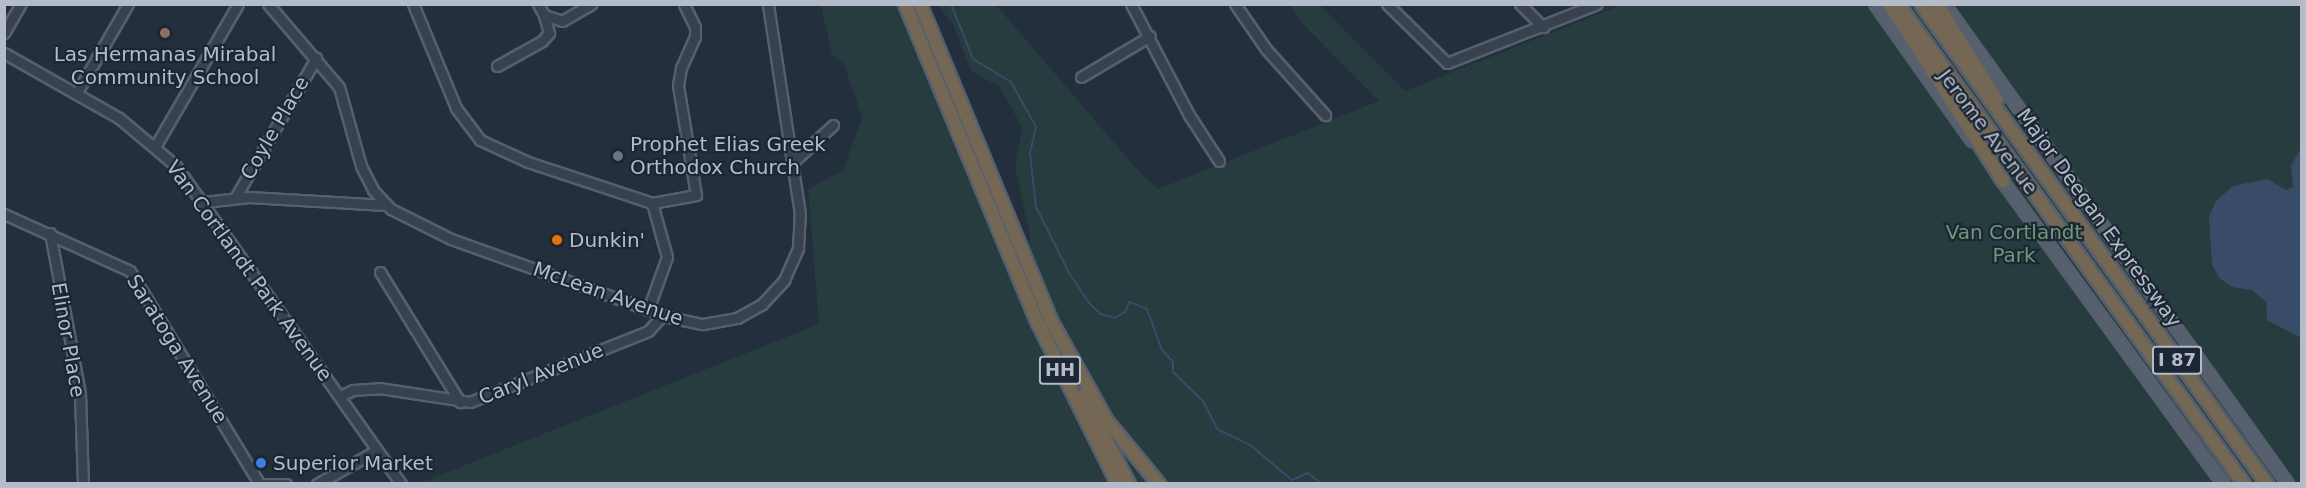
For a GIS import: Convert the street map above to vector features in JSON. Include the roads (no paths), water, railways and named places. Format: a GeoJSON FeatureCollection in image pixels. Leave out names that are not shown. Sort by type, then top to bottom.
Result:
{"type":"FeatureCollection","features":[{"type":"Feature","properties":{"kind":"highway","name":"HH"},"geometry":{"type":"LineString","coordinates":[[905,4],[1008,254],[1063,376],[1118,483]]}},
{"type":"Feature","properties":{"kind":"highway","name":"HH"},"geometry":{"type":"LineString","coordinates":[[920,4],[1051,321],[1107,421],[1159,483]]}},
{"type":"Feature","properties":{"kind":"highway"},"geometry":{"type":"LineString","coordinates":[[1889,4],[2002,181]]}},
{"type":"Feature","properties":{"kind":"highway","name":"Major Deegan Expressway"},"geometry":{"type":"LineString","coordinates":[[1898,4],[2244,483]]}},
{"type":"Feature","properties":{"kind":"highway","name":"Major Deegan Expressway"},"geometry":{"type":"LineString","coordinates":[[1921,4],[2267,483]]}},
{"type":"Feature","properties":{"kind":"highway"},"geometry":{"type":"LineString","coordinates":[[1937,4],[1989,83],[2016,136]]}},
{"type":"Feature","properties":{"kind":"highway"},"geometry":{"type":"LineString","coordinates":[[1051,321],[1084,399],[1129,483]]}},
{"type":"Feature","properties":{"kind":"main road","name":"Jerome Avenue"},"geometry":{"type":"LineString","coordinates":[[1875,4],[2223,483]]}},
{"type":"Feature","properties":{"kind":"main road","name":"Jerome Avenue"},"geometry":{"type":"LineString","coordinates":[[1944,4],[2288,483]]}},
{"type":"Feature","properties":{"kind":"street"},"geometry":{"type":"LineString","coordinates":[[4,33],[21,4]]}},
{"type":"Feature","properties":{"kind":"street"},"geometry":{"type":"LineString","coordinates":[[76,94],[128,4]]}},
{"type":"Feature","properties":{"kind":"street"},"geometry":{"type":"LineString","coordinates":[[156,145],[238,4]]}},
{"type":"Feature","properties":{"kind":"street","name":"McLean Avenue"},"geometry":{"type":"LineString","coordinates":[[268,4],[316,58],[342,93],[361,166],[386,205],[408,220],[451,238],[648,310],[698,324],[729,320],[754,310],[776,291],[794,261],[800,235],[792,163],[768,4]]}},
{"type":"Feature","properties":{"kind":"street"},"geometry":{"type":"LineString","coordinates":[[413,4],[456,108],[480,140],[528,162],[652,203],[696,195],[678,86],[681,68],[695,37],[695,27],[684,4]]}},
{"type":"Feature","properties":{"kind":"street"},"geometry":{"type":"LineString","coordinates":[[497,66],[542,41],[549,33],[549,18],[538,4]]}},
{"type":"Feature","properties":{"kind":"street"},"geometry":{"type":"LineString","coordinates":[[549,18],[562,21],[591,4]]}},
{"type":"Feature","properties":{"kind":"street"},"geometry":{"type":"LineString","coordinates":[[1131,4],[1150,36],[1189,115],[1219,160]]}},
{"type":"Feature","properties":{"kind":"street"},"geometry":{"type":"LineString","coordinates":[[1234,4],[1266,49],[1325,115]]}},
{"type":"Feature","properties":{"kind":"street"},"geometry":{"type":"LineString","coordinates":[[1387,4],[1447,63],[1598,4]]}},
{"type":"Feature","properties":{"kind":"street"},"geometry":{"type":"LineString","coordinates":[[1520,4],[1543,27]]}},
{"type":"Feature","properties":{"kind":"street"},"geometry":{"type":"LineString","coordinates":[[1081,77],[1150,36]]}},
{"type":"Feature","properties":{"kind":"street","name":"Van Cortlandt Park Avenue"},"geometry":{"type":"LineString","coordinates":[[4,53],[76,94],[156,145],[204,202],[401,483]]}},
{"type":"Feature","properties":{"kind":"street","name":"Coyle Place"},"geometry":{"type":"LineString","coordinates":[[235,198],[316,58]]}},
{"type":"Feature","properties":{"kind":"street"},"geometry":{"type":"LineString","coordinates":[[792,163],[833,125]]}},
{"type":"Feature","properties":{"kind":"street"},"geometry":{"type":"LineString","coordinates":[[204,202],[235,198],[386,205]]}},
{"type":"Feature","properties":{"kind":"street"},"geometry":{"type":"LineString","coordinates":[[648,310],[667,257],[652,203]]}},
{"type":"Feature","properties":{"kind":"street","name":"Saratoga Avenue"},"geometry":{"type":"LineString","coordinates":[[4,214],[119,263],[134,276],[258,483]]}},
{"type":"Feature","properties":{"kind":"street","name":"Elinor Place"},"geometry":{"type":"LineString","coordinates":[[50,233],[80,394],[83,483]]}},
{"type":"Feature","properties":{"kind":"street"},"geometry":{"type":"LineString","coordinates":[[380,272],[460,402]]}},
{"type":"Feature","properties":{"kind":"street","name":"Caryl Avenue"},"geometry":{"type":"LineString","coordinates":[[340,396],[353,390],[379,388],[470,402],[648,331],[663,315]]}},
{"type":"Feature","properties":{"kind":"street"},"geometry":{"type":"LineString","coordinates":[[317,483],[377,450]]}},
{"type":"Feature","properties":{"kind":"street"},"geometry":{"type":"LineString","coordinates":[[258,483],[286,483]]}},
{"type":"Feature","properties":{"kind":"water"},"geometry":{"type":"Polygon","coordinates":[[[2301,148],[2302,338],[2267,320],[2266,302],[2252,290],[2232,287],[2219,278],[2212,264],[2209,217],[2216,201],[2233,186],[2267,179],[2286,190],[2293,187],[2291,166],[2301,148]]]}},
{"type":"Feature","properties":{"kind":"waterway"},"geometry":{"type":"LineString","coordinates":[[951,4],[973,59],[1011,82],[1036,127],[1030,153],[1036,207],[1069,273],[1089,303],[1101,314],[1115,318],[1125,312],[1129,302],[1147,309],[1162,350],[1173,362],[1173,372],[1203,401],[1217,429],[1250,445],[1292,480],[1308,473],[1321,484]]}},
{"type":"Feature","properties":{"kind":"place","name":"Las Hermanas Mirabal Community School"},"geometry":{"type":"Point","coordinates":[165,33]}},
{"type":"Feature","properties":{"kind":"place","name":"Prophet Elias Greek Orthodox Church"},"geometry":{"type":"Point","coordinates":[618,156]}},
{"type":"Feature","properties":{"kind":"place","name":"Dunkin'"},"geometry":{"type":"Point","coordinates":[557,240]}},
{"type":"Feature","properties":{"kind":"place","name":"Superior Market"},"geometry":{"type":"Point","coordinates":[261,463]}},
{"type":"Feature","properties":{"kind":"park label","name":"Van Cortlandt Park"},"geometry":{"type":"Point","coordinates":[2014,244]}}]}
